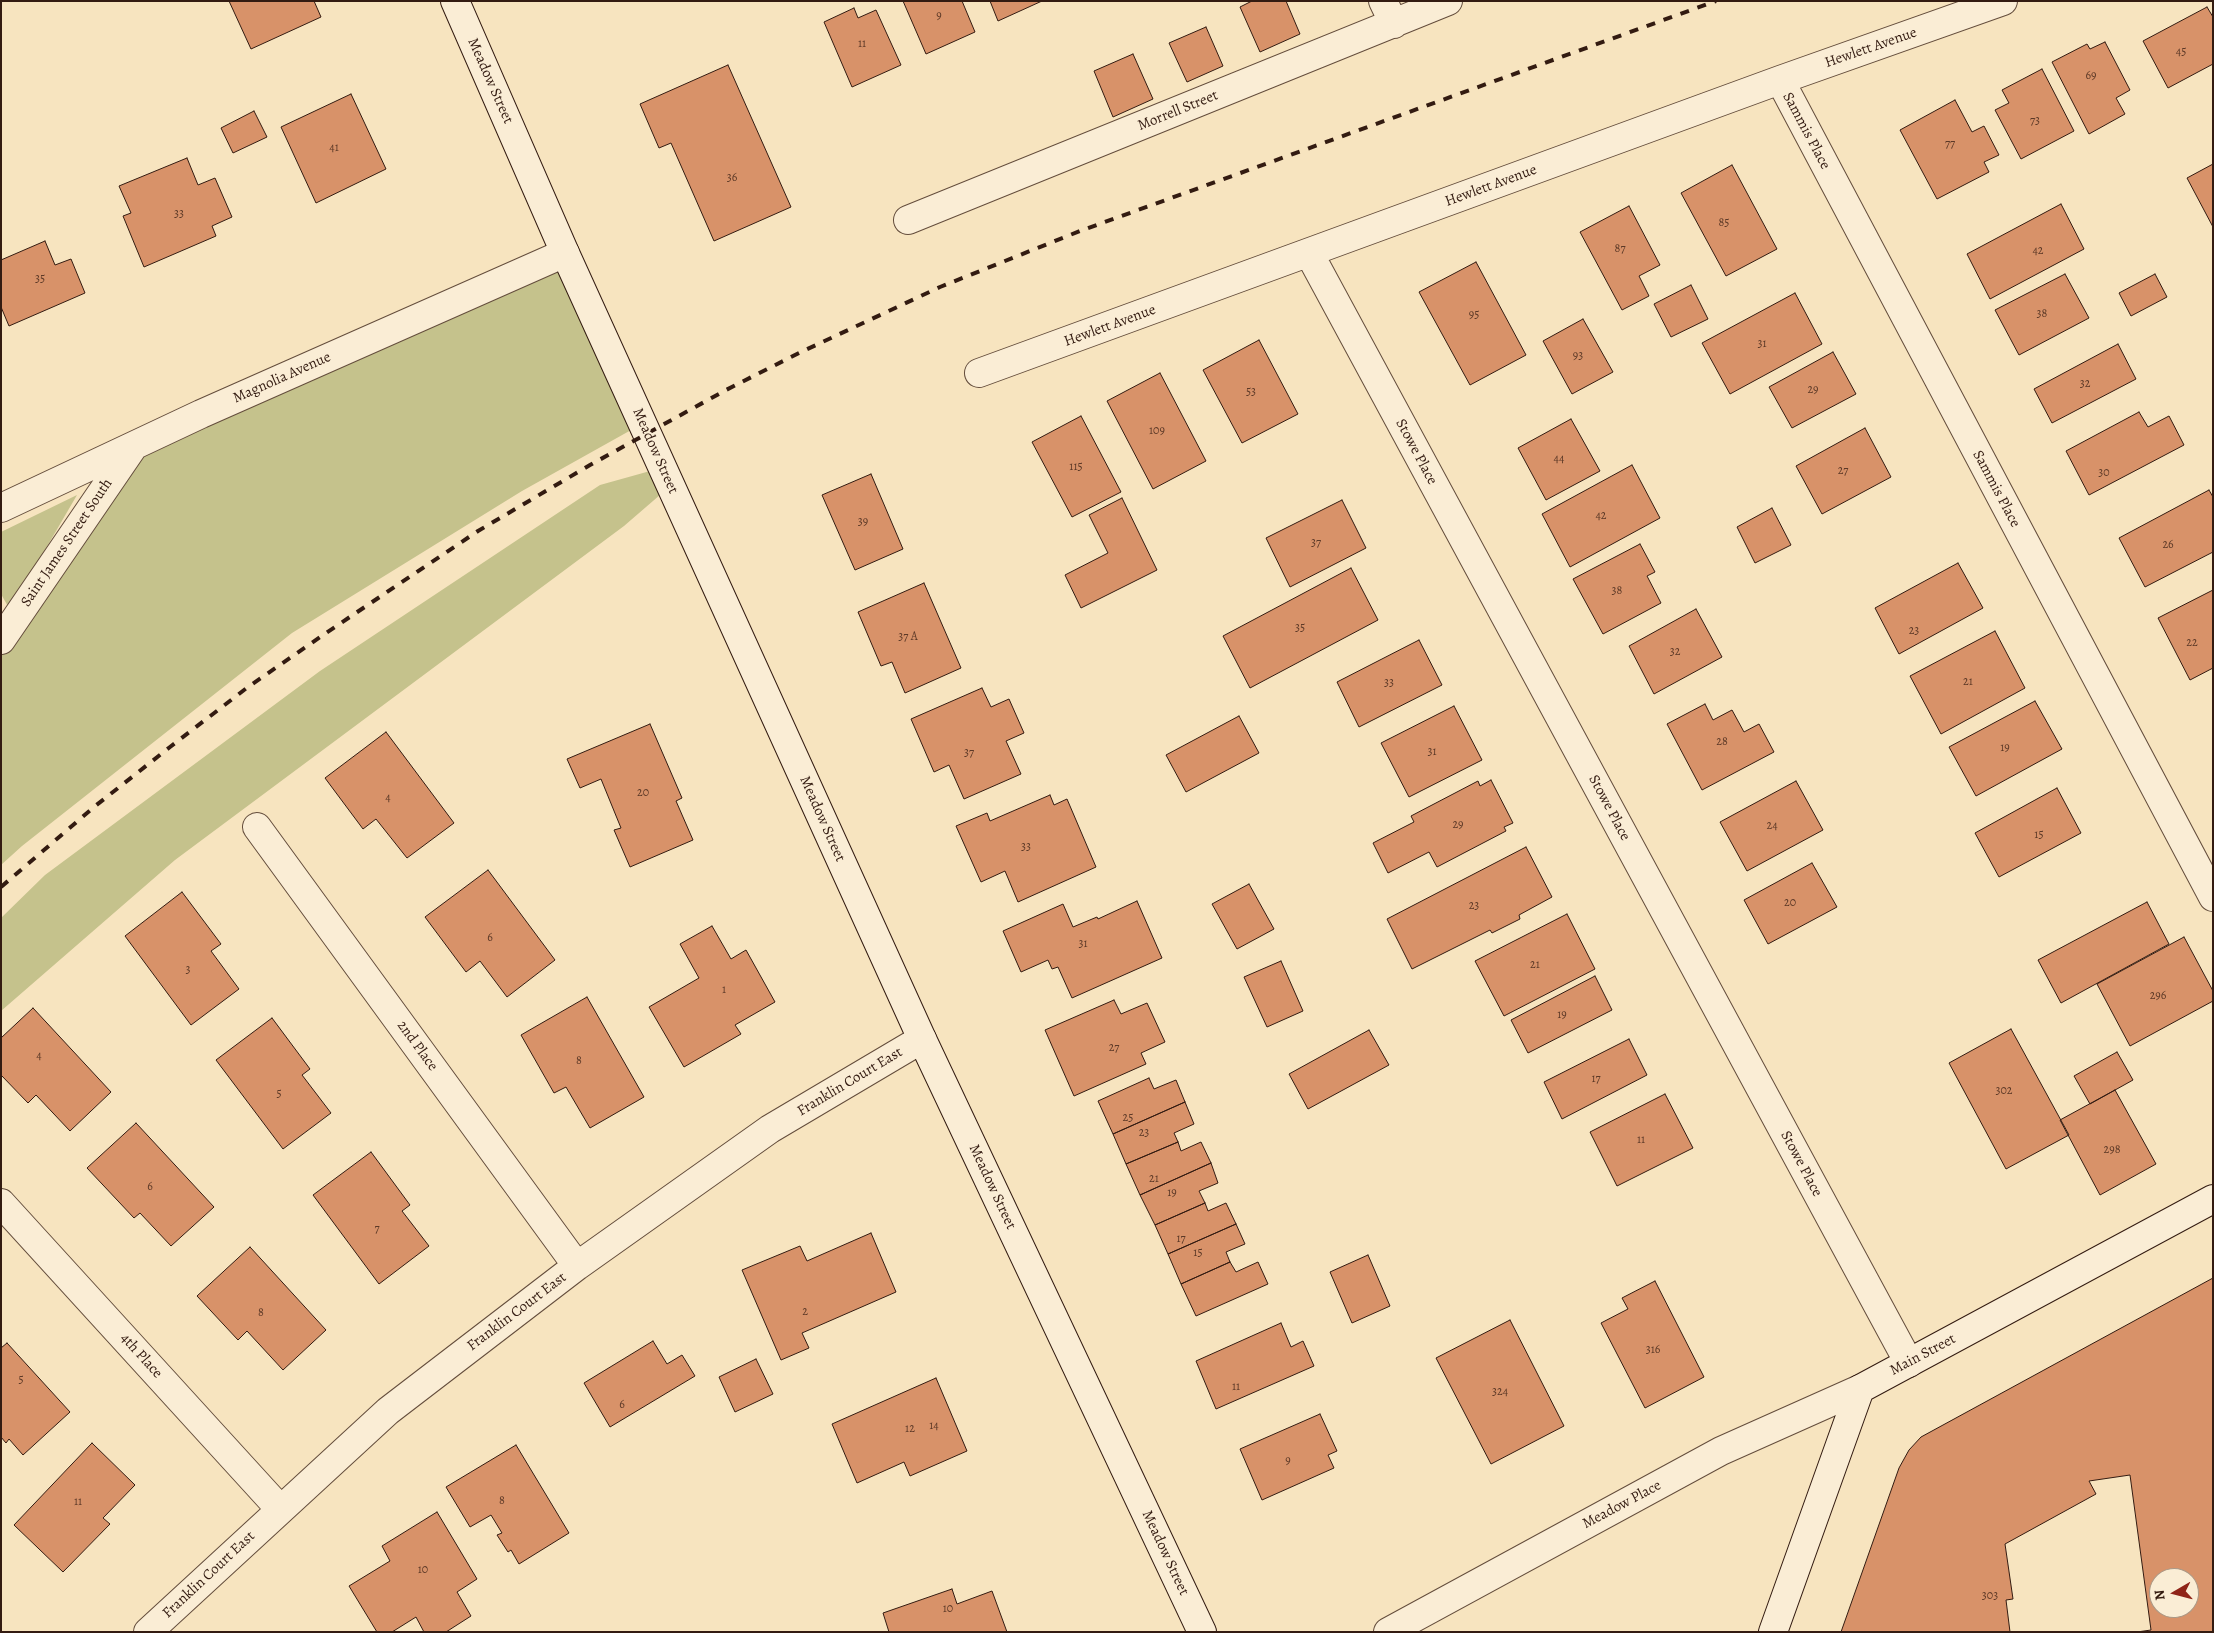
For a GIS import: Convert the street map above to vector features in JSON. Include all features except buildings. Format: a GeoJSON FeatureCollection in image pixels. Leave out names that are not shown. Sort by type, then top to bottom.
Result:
{"type":"FeatureCollection","features":[{"type":"Feature","properties":{"kind":"street","name":"Meadow Street"},"geometry":{"type":"LineString","coordinates":[[456,1],[565,253],[922,1039],[1202,1632]]}},
{"type":"Feature","properties":{"kind":"street","name":"Morrell Street"},"geometry":{"type":"LineString","coordinates":[[908,220],[1389,13],[1448,1]]}},
{"type":"Feature","properties":{"kind":"street","name":"Hewlett Avenue"},"geometry":{"type":"LineString","coordinates":[[979,374],[1780,80],[2003,1]]}},
{"type":"Feature","properties":{"kind":"street","name":"Sammis Place"},"geometry":{"type":"LineString","coordinates":[[1780,80],[2213,897]]}},
{"type":"Feature","properties":{"kind":"street","name":"Magnolia Avenue"},"geometry":{"type":"LineString","coordinates":[[1,508],[201,414],[565,253]]}},
{"type":"Feature","properties":{"kind":"street","name":"Stowe Place"},"geometry":{"type":"LineString","coordinates":[[1309,253],[1909,1363]]}},
{"type":"Feature","properties":{"kind":"street","name":"Saint James Street South"},"geometry":{"type":"LineString","coordinates":[[3,632],[134,446]]}},
{"type":"Feature","properties":{"kind":"street","name":"2nd Place"},"geometry":{"type":"LineString","coordinates":[[257,827],[577,1266]]}},
{"type":"Feature","properties":{"kind":"street","name":"Franklin Court East"},"geometry":{"type":"LineString","coordinates":[[148,1632],[388,1411],[577,1266],[770,1129],[922,1039]]}},
{"type":"Feature","properties":{"kind":"street","name":"Main Street"},"geometry":{"type":"LineString","coordinates":[[1860,1389],[2213,1200]]}},
{"type":"Feature","properties":{"kind":"street","name":"4th Place"},"geometry":{"type":"LineString","coordinates":[[1,1203],[280,1509]]}},
{"type":"Feature","properties":{"kind":"street","name":"Meadow Place"},"geometry":{"type":"LineString","coordinates":[[1388,1632],[1721,1451],[1860,1389]]}},
{"type":"Feature","properties":{"kind":"street"},"geometry":{"type":"LineString","coordinates":[[1773,1632],[1860,1389]]}},
{"type":"Feature","properties":{"kind":"shaded area"},"geometry":{"type":"Polygon","coordinates":[[[568,251],[649,420],[522,491],[292,633],[22,846],[1,865],[1,640],[107,482],[201,414],[568,251]]]}},
{"type":"Feature","properties":{"kind":"shaded area"},"geometry":{"type":"Polygon","coordinates":[[[668,466],[675,482],[624,526],[175,860],[1,1011],[1,918],[45,875],[320,671],[600,485],[668,466]]]}},
{"type":"Feature","properties":{"kind":"shaded area"},"geometry":{"type":"Polygon","coordinates":[[[77,495],[10,610],[1,594],[1,532],[77,495]]]}},
{"type":"Feature","properties":{"kind":"railway"},"geometry":{"type":"LineString","coordinates":[[1,887],[94,807],[170,747],[248,687],[326,633],[478,531],[590,465],[726,390],[799,353],[940,287],[1080,231],[1716,1]]}}]}
